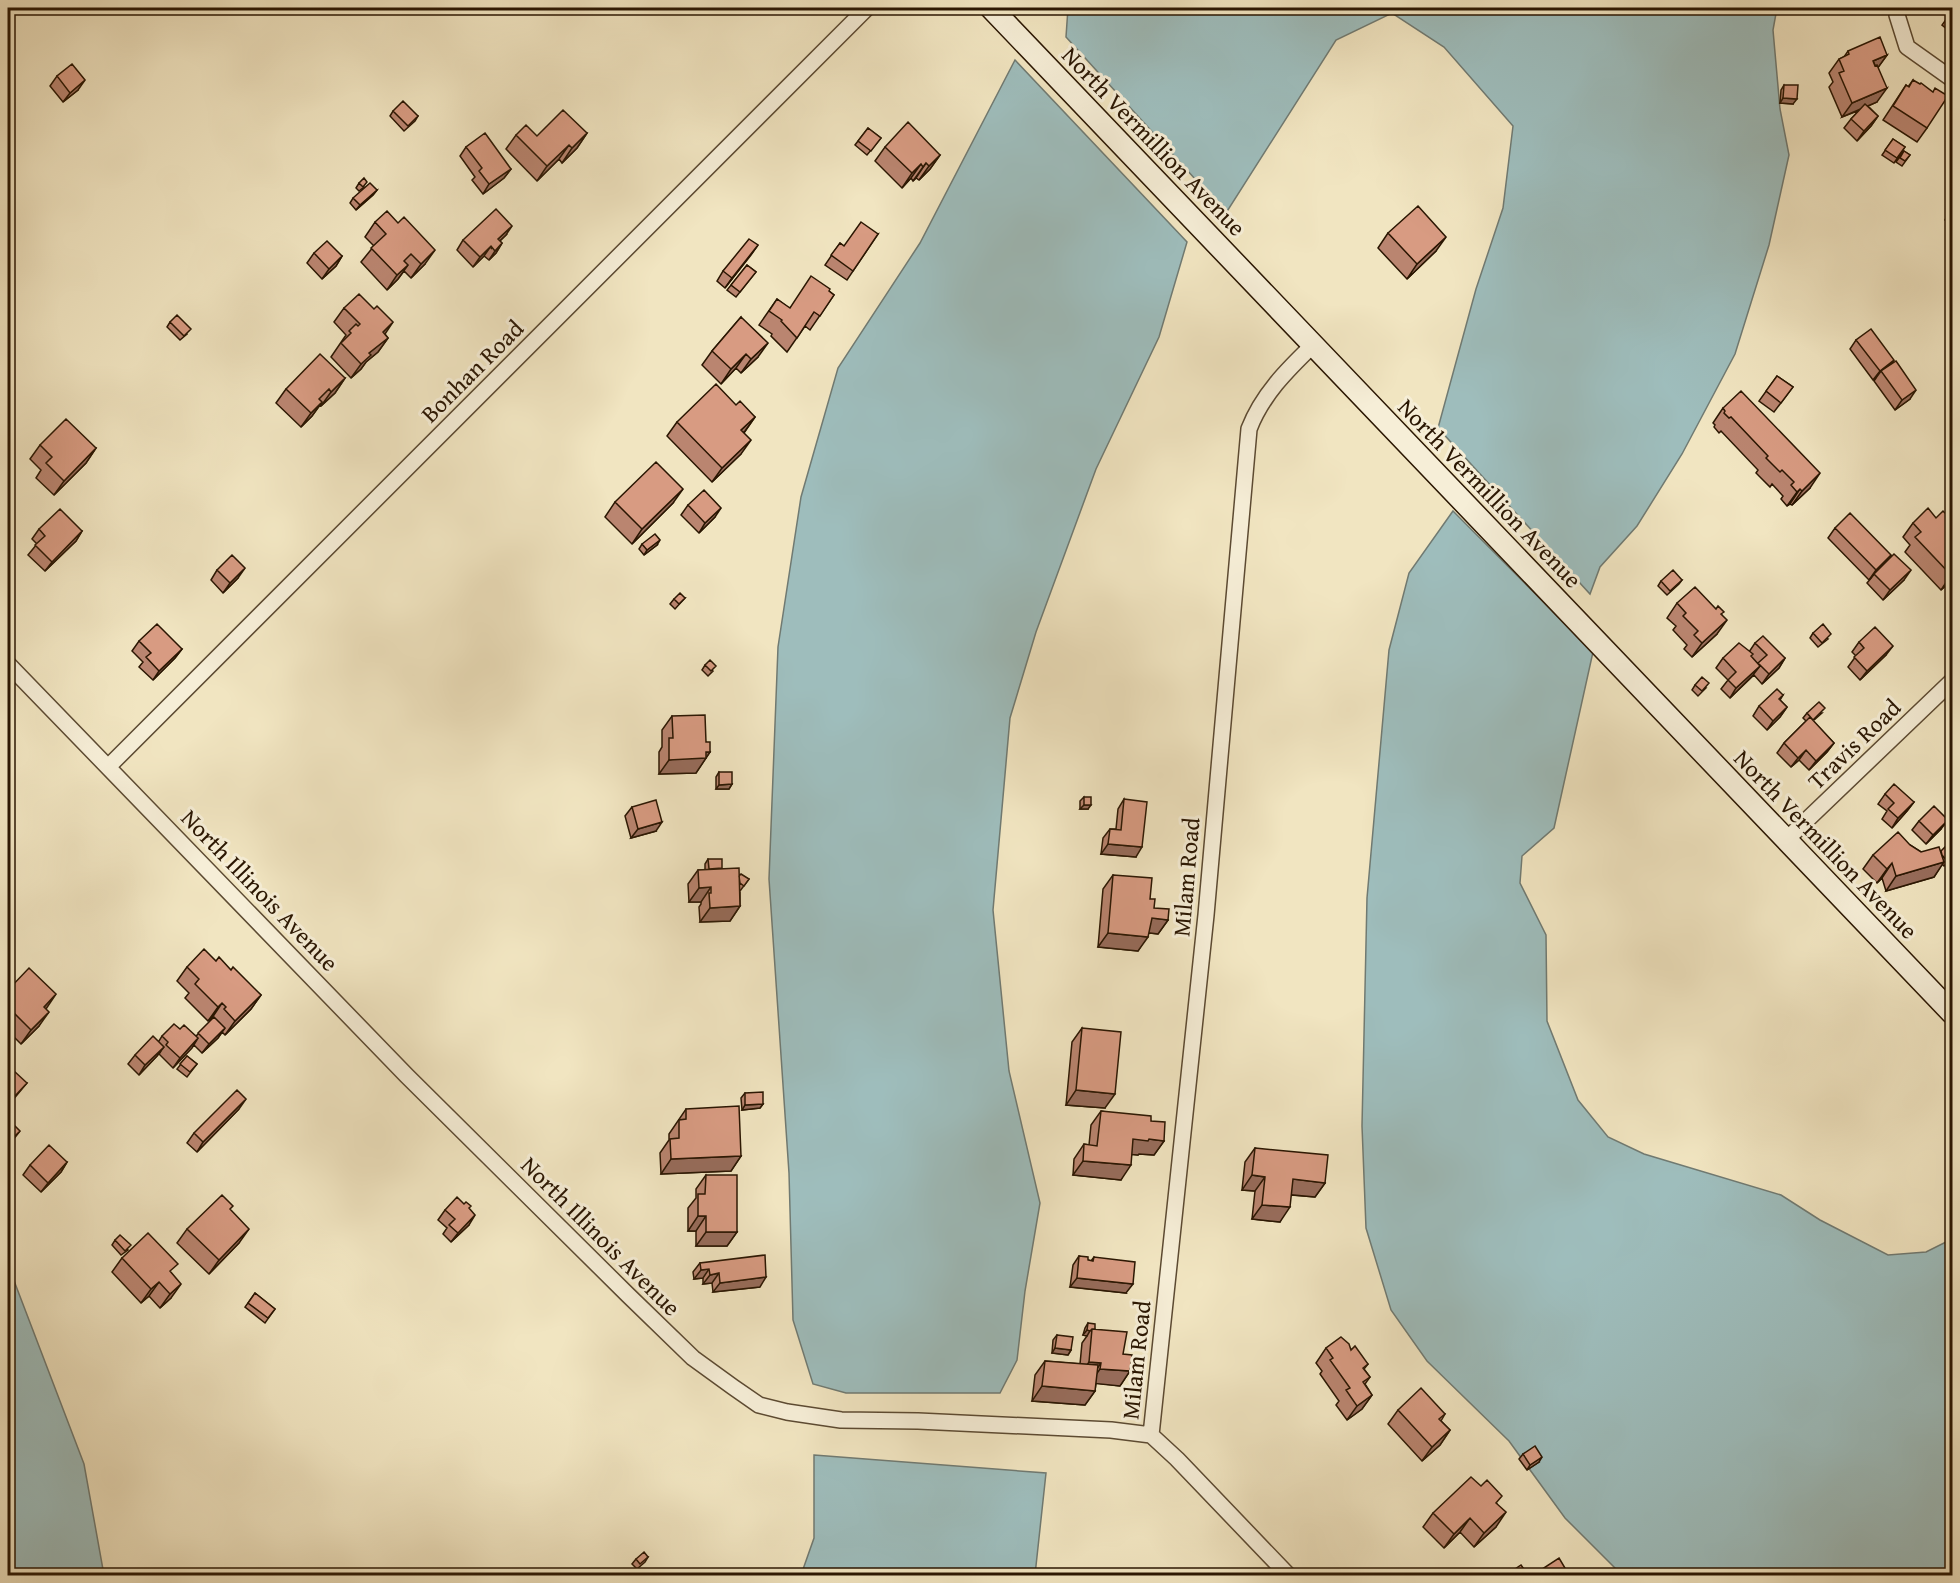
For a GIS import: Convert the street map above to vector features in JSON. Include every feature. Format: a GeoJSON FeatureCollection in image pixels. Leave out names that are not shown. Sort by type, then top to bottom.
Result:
{"type":"FeatureCollection","features":[{"type":"Feature","properties":{"kind":"street","name":"Bonhan Road"},"geometry":{"type":"LineString","coordinates":[[108,767],[867,8]]}},
{"type":"Feature","properties":{"kind":"street","name":"North Vermillion Avenue"},"geometry":{"type":"LineString","coordinates":[[991,8],[1953,1012]]}},
{"type":"Feature","properties":{"kind":"street"},"geometry":{"type":"LineString","coordinates":[[1898,8],[1897,15],[1907,47],[1953,79]]}},
{"type":"Feature","properties":{"kind":"street","name":"Milam Road"},"geometry":{"type":"LineString","coordinates":[[1150,1435],[1206,915],[1249,429],[1262,401],[1295,362],[1313,345]]}},
{"type":"Feature","properties":{"kind":"street","name":"North Illinois Avenue"},"geometry":{"type":"LineString","coordinates":[[8,664],[407,1076],[628,1295],[693,1358],[759,1405],[787,1412],[841,1420],[929,1421],[1112,1430],[1150,1435]]}},
{"type":"Feature","properties":{"kind":"street","name":"Travis Road"},"geometry":{"type":"LineString","coordinates":[[1786,840],[1953,681]]}},
{"type":"Feature","properties":{"kind":"street"},"geometry":{"type":"LineString","coordinates":[[1150,1435],[1177,1459],[1289,1575]]}},
{"type":"Feature","properties":{"kind":"water"},"geometry":{"type":"Polygon","coordinates":[[[1068,8],[1777,8],[1773,30],[1780,109],[1789,155],[1769,245],[1735,354],[1682,454],[1637,526],[1600,567],[1590,594],[1438,428],[1476,289],[1503,208],[1513,126],[1444,47],[1392,13],[1336,40],[1226,213],[1066,37],[1068,8]]]}},
{"type":"Feature","properties":{"kind":"water"},"geometry":{"type":"Polygon","coordinates":[[[1015,60],[1187,242],[1159,337],[1096,469],[1036,632],[1010,718],[993,910],[1009,1071],[1040,1203],[1025,1291],[1017,1360],[1000,1393],[846,1393],[813,1384],[793,1320],[789,1173],[769,879],[778,647],[801,497],[838,368],[920,243],[1015,60]]]}},
{"type":"Feature","properties":{"kind":"water"},"geometry":{"type":"Polygon","coordinates":[[[1453,511],[1593,652],[1554,828],[1522,856],[1520,883],[1546,935],[1547,1021],[1578,1100],[1608,1137],[1644,1154],[1781,1195],[1820,1220],[1888,1255],[1926,1252],[1952,1239],[1952,1575],[1622,1575],[1565,1518],[1509,1441],[1427,1361],[1391,1310],[1366,1228],[1362,1126],[1367,898],[1389,650],[1409,573],[1453,511]]]}},
{"type":"Feature","properties":{"kind":"water"},"geometry":{"type":"Polygon","coordinates":[[[8,1265],[84,1464],[104,1575],[8,1575],[8,1265]]]}},
{"type":"Feature","properties":{"kind":"water"},"geometry":{"type":"Polygon","coordinates":[[[814,1455],[1046,1473],[1035,1575],[801,1575],[814,1538],[814,1455]]]}},
{"type":"Feature","properties":{"kind":"building"},"geometry":{"type":"Polygon","coordinates":[[[1880,37],[1887,55],[1873,61],[1887,88],[1852,103],[1839,73],[1844,71],[1839,59],[1849,54],[1848,51],[1880,37]]]}},
{"type":"Feature","properties":{"kind":"building"},"geometry":{"type":"Polygon","coordinates":[[[72,64],[85,80],[70,93],[57,76],[72,64]]]}},
{"type":"Feature","properties":{"kind":"building"},"geometry":{"type":"Polygon","coordinates":[[[1913,80],[1933,92],[1935,88],[1948,96],[1927,128],[1893,106],[1906,85],[1909,87],[1913,80]]]}},
{"type":"Feature","properties":{"kind":"building"},"geometry":{"type":"Polygon","coordinates":[[[1784,85],[1798,85],[1797,99],[1783,98],[1784,85]]]}},
{"type":"Feature","properties":{"kind":"building"},"geometry":{"type":"Polygon","coordinates":[[[403,101],[418,116],[408,126],[393,111],[403,101]]]}},
{"type":"Feature","properties":{"kind":"building"},"geometry":{"type":"Polygon","coordinates":[[[1865,104],[1878,116],[1864,131],[1851,119],[1865,104]]]}},
{"type":"Feature","properties":{"kind":"building"},"geometry":{"type":"Polygon","coordinates":[[[563,110],[587,133],[572,148],[569,145],[547,166],[516,135],[526,125],[537,136],[563,110]]]}},
{"type":"Feature","properties":{"kind":"building"},"geometry":{"type":"Polygon","coordinates":[[[908,122],[940,155],[929,166],[926,163],[923,167],[921,164],[912,173],[885,147],[908,122]]]}},
{"type":"Feature","properties":{"kind":"building"},"geometry":{"type":"Polygon","coordinates":[[[868,128],[881,138],[871,151],[858,141],[868,128]]]}},
{"type":"Feature","properties":{"kind":"building"},"geometry":{"type":"Polygon","coordinates":[[[485,133],[511,169],[489,184],[479,171],[482,168],[466,147],[485,133]]]}},
{"type":"Feature","properties":{"kind":"building"},"geometry":{"type":"Polygon","coordinates":[[[1893,139],[1905,147],[1897,158],[1885,150],[1893,139]]]}},
{"type":"Feature","properties":{"kind":"building"},"geometry":{"type":"Polygon","coordinates":[[[1904,151],[1910,155],[1905,161],[1900,158],[1904,151]]]}},
{"type":"Feature","properties":{"kind":"building"},"geometry":{"type":"Polygon","coordinates":[[[364,178],[367,182],[363,187],[359,183],[364,178]]]}},
{"type":"Feature","properties":{"kind":"building"},"geometry":{"type":"Polygon","coordinates":[[[370,183],[377,190],[360,205],[353,198],[370,183]]]}},
{"type":"Feature","properties":{"kind":"building"},"geometry":{"type":"Polygon","coordinates":[[[1418,206],[1446,237],[1417,264],[1388,233],[1418,206]]]}},
{"type":"Feature","properties":{"kind":"building"},"geometry":{"type":"Polygon","coordinates":[[[496,209],[512,226],[498,239],[502,243],[495,251],[491,246],[480,257],[463,240],[496,209]]]}},
{"type":"Feature","properties":{"kind":"building"},"geometry":{"type":"Polygon","coordinates":[[[387,211],[398,223],[404,217],[435,250],[421,264],[411,254],[404,261],[408,265],[397,275],[371,248],[386,234],[375,222],[387,211]]]}},
{"type":"Feature","properties":{"kind":"building"},"geometry":{"type":"Polygon","coordinates":[[[861,222],[878,234],[853,271],[831,255],[840,243],[844,246],[861,222]]]}},
{"type":"Feature","properties":{"kind":"building"},"geometry":{"type":"Polygon","coordinates":[[[749,239],[758,245],[732,278],[723,271],[749,239]]]}},
{"type":"Feature","properties":{"kind":"building"},"geometry":{"type":"Polygon","coordinates":[[[327,241],[342,256],[329,269],[314,253],[327,241]]]}},
{"type":"Feature","properties":{"kind":"building"},"geometry":{"type":"Polygon","coordinates":[[[747,265],[756,272],[740,292],[731,285],[747,265]]]}},
{"type":"Feature","properties":{"kind":"building"},"geometry":{"type":"Polygon","coordinates":[[[811,276],[830,289],[829,291],[834,295],[820,316],[814,312],[797,338],[782,320],[769,311],[777,299],[790,308],[811,276]]]}},
{"type":"Feature","properties":{"kind":"building"},"geometry":{"type":"Polygon","coordinates":[[[359,294],[374,309],[377,306],[393,322],[383,332],[388,338],[369,353],[371,355],[361,364],[341,343],[356,324],[358,326],[360,324],[344,308],[359,294]]]}},
{"type":"Feature","properties":{"kind":"building"},"geometry":{"type":"Polygon","coordinates":[[[177,315],[191,329],[184,336],[170,322],[177,315]]]}},
{"type":"Feature","properties":{"kind":"building"},"geometry":{"type":"Polygon","coordinates":[[[741,317],[768,343],[751,359],[746,354],[731,369],[712,351],[741,317]]]}},
{"type":"Feature","properties":{"kind":"building"},"geometry":{"type":"Polygon","coordinates":[[[1871,329],[1894,360],[1880,371],[1856,340],[1871,329]]]}},
{"type":"Feature","properties":{"kind":"building"},"geometry":{"type":"Polygon","coordinates":[[[320,354],[345,378],[331,392],[329,389],[319,399],[322,402],[311,413],[286,389],[320,354]]]}},
{"type":"Feature","properties":{"kind":"building"},"geometry":{"type":"Polygon","coordinates":[[[1896,361],[1916,390],[1902,400],[1881,371],[1896,361]]]}},
{"type":"Feature","properties":{"kind":"building"},"geometry":{"type":"Polygon","coordinates":[[[1777,376],[1793,387],[1781,403],[1766,391],[1777,376]]]}},
{"type":"Feature","properties":{"kind":"building"},"geometry":{"type":"Polygon","coordinates":[[[716,384],[736,405],[740,401],[755,417],[741,430],[751,440],[722,468],[677,422],[716,384]]]}},
{"type":"Feature","properties":{"kind":"building"},"geometry":{"type":"Polygon","coordinates":[[[1741,391],[1820,473],[1802,491],[1800,489],[1797,492],[1791,485],[1794,482],[1782,470],[1780,472],[1731,417],[1729,418],[1724,413],[1723,408],[1741,391]]]}},
{"type":"Feature","properties":{"kind":"building"},"geometry":{"type":"Polygon","coordinates":[[[66,419],[96,448],[64,481],[46,463],[52,457],[40,445],[66,419]]]}},
{"type":"Feature","properties":{"kind":"building"},"geometry":{"type":"Polygon","coordinates":[[[656,462],[683,489],[642,529],[615,502],[656,462]]]}},
{"type":"Feature","properties":{"kind":"building"},"geometry":{"type":"Polygon","coordinates":[[[704,490],[721,508],[705,523],[688,505],[704,490]]]}},
{"type":"Feature","properties":{"kind":"building"},"geometry":{"type":"Polygon","coordinates":[[[1928,508],[1936,518],[1943,511],[1953,521],[1953,574],[1951,575],[1915,537],[1921,532],[1913,523],[1928,508]]]}},
{"type":"Feature","properties":{"kind":"building"},"geometry":{"type":"Polygon","coordinates":[[[60,509],[82,531],[52,562],[35,545],[45,536],[39,529],[60,509]]]}},
{"type":"Feature","properties":{"kind":"building"},"geometry":{"type":"Polygon","coordinates":[[[1850,513],[1891,555],[1876,570],[1835,528],[1850,513]]]}},
{"type":"Feature","properties":{"kind":"building"},"geometry":{"type":"Polygon","coordinates":[[[655,534],[660,540],[647,550],[642,544],[655,534]]]}},
{"type":"Feature","properties":{"kind":"building"},"geometry":{"type":"Polygon","coordinates":[[[1894,554],[1911,570],[1890,590],[1874,574],[1894,554]]]}},
{"type":"Feature","properties":{"kind":"building"},"geometry":{"type":"Polygon","coordinates":[[[232,555],[245,568],[230,583],[217,570],[232,555]]]}},
{"type":"Feature","properties":{"kind":"building"},"geometry":{"type":"Polygon","coordinates":[[[1673,570],[1682,580],[1670,591],[1661,581],[1673,570]]]}},
{"type":"Feature","properties":{"kind":"building"},"geometry":{"type":"Polygon","coordinates":[[[1695,587],[1716,609],[1718,606],[1724,612],[1721,614],[1727,620],[1702,643],[1694,635],[1698,631],[1683,616],[1686,613],[1677,603],[1695,587]]]}},
{"type":"Feature","properties":{"kind":"building"},"geometry":{"type":"Polygon","coordinates":[[[680,593],[685,598],[679,604],[674,599],[680,593]]]}},
{"type":"Feature","properties":{"kind":"building"},"geometry":{"type":"Polygon","coordinates":[[[157,624],[182,649],[159,671],[146,657],[151,653],[139,641],[157,624]]]}},
{"type":"Feature","properties":{"kind":"building"},"geometry":{"type":"Polygon","coordinates":[[[1823,624],[1831,634],[1822,643],[1813,633],[1823,624]]]}},
{"type":"Feature","properties":{"kind":"building"},"geometry":{"type":"Polygon","coordinates":[[[1875,627],[1893,646],[1867,671],[1854,657],[1864,648],[1859,642],[1875,627]]]}},
{"type":"Feature","properties":{"kind":"building"},"geometry":{"type":"Polygon","coordinates":[[[1763,636],[1785,658],[1769,674],[1758,663],[1767,655],[1755,643],[1763,636]]]}},
{"type":"Feature","properties":{"kind":"building"},"geometry":{"type":"Polygon","coordinates":[[[1739,643],[1753,654],[1751,656],[1760,666],[1736,688],[1728,680],[1736,672],[1723,658],[1739,643]]]}},
{"type":"Feature","properties":{"kind":"building"},"geometry":{"type":"Polygon","coordinates":[[[710,660],[716,666],[711,671],[705,665],[710,660]]]}},
{"type":"Feature","properties":{"kind":"building"},"geometry":{"type":"Polygon","coordinates":[[[1702,677],[1709,683],[1702,691],[1695,685],[1702,677]]]}},
{"type":"Feature","properties":{"kind":"building"},"geometry":{"type":"Polygon","coordinates":[[[1777,689],[1783,695],[1779,699],[1787,707],[1773,721],[1759,706],[1777,689]]]}},
{"type":"Feature","properties":{"kind":"building"},"geometry":{"type":"Polygon","coordinates":[[[1819,702],[1825,708],[1813,720],[1807,713],[1819,702]]]}},
{"type":"Feature","properties":{"kind":"building"},"geometry":{"type":"Polygon","coordinates":[[[705,715],[706,742],[710,742],[710,752],[706,752],[706,758],[669,760],[669,738],[673,738],[672,716],[705,715]]]}},
{"type":"Feature","properties":{"kind":"building"},"geometry":{"type":"Polygon","coordinates":[[[1810,717],[1834,743],[1816,761],[1806,750],[1798,758],[1784,743],[1810,717]]]}},
{"type":"Feature","properties":{"kind":"building"},"geometry":{"type":"Polygon","coordinates":[[[719,772],[732,772],[732,784],[719,785],[719,772]]]}},
{"type":"Feature","properties":{"kind":"building"},"geometry":{"type":"Polygon","coordinates":[[[1894,784],[1914,802],[1898,818],[1888,809],[1894,803],[1885,794],[1894,784]]]}},
{"type":"Feature","properties":{"kind":"building"},"geometry":{"type":"Polygon","coordinates":[[[1084,797],[1091,797],[1091,805],[1084,805],[1084,797]]]}},
{"type":"Feature","properties":{"kind":"building"},"geometry":{"type":"Polygon","coordinates":[[[1124,799],[1147,802],[1142,847],[1108,844],[1110,829],[1121,830],[1124,799]]]}},
{"type":"Feature","properties":{"kind":"building"},"geometry":{"type":"Polygon","coordinates":[[[656,800],[662,822],[638,829],[632,807],[656,800]]]}},
{"type":"Feature","properties":{"kind":"building"},"geometry":{"type":"Polygon","coordinates":[[[1934,806],[1948,820],[1933,835],[1919,821],[1934,806]]]}},
{"type":"Feature","properties":{"kind":"building"},"geometry":{"type":"Polygon","coordinates":[[[1898,832],[1910,845],[1921,852],[1939,847],[1944,862],[1896,876],[1892,863],[1887,869],[1873,855],[1898,832]]]}},
{"type":"Feature","properties":{"kind":"building"},"geometry":{"type":"Polygon","coordinates":[[[1948,844],[1953,848],[1953,856],[1947,861],[1941,851],[1948,844]]]}},
{"type":"Feature","properties":{"kind":"building"},"geometry":{"type":"Polygon","coordinates":[[[708,859],[722,859],[722,868],[709,869],[708,859]]]}},
{"type":"Feature","properties":{"kind":"building"},"geometry":{"type":"Polygon","coordinates":[[[739,868],[740,906],[710,908],[711,887],[699,888],[698,870],[739,868]]]}},
{"type":"Feature","properties":{"kind":"building"},"geometry":{"type":"Polygon","coordinates":[[[741,874],[749,879],[744,886],[740,883],[741,874]]]}},
{"type":"Feature","properties":{"kind":"building"},"geometry":{"type":"Polygon","coordinates":[[[1113,875],[1152,878],[1150,899],[1155,899],[1154,908],[1169,909],[1168,920],[1152,918],[1148,937],[1108,933],[1113,875]]]}},
{"type":"Feature","properties":{"kind":"building"},"geometry":{"type":"Polygon","coordinates":[[[204,949],[216,961],[219,957],[231,970],[233,967],[261,995],[235,1021],[224,1009],[226,1007],[222,1003],[218,1007],[195,984],[199,979],[187,967],[204,949]]]}},
{"type":"Feature","properties":{"kind":"building"},"geometry":{"type":"Polygon","coordinates":[[[29,968],[56,994],[44,1007],[49,1012],[31,1030],[8,1007],[8,990],[29,968]]]}},
{"type":"Feature","properties":{"kind":"building"},"geometry":{"type":"Polygon","coordinates":[[[214,1017],[225,1028],[209,1044],[198,1033],[214,1017]]]}},
{"type":"Feature","properties":{"kind":"building"},"geometry":{"type":"Polygon","coordinates":[[[174,1024],[180,1029],[184,1025],[198,1038],[180,1058],[166,1045],[168,1042],[162,1036],[174,1024]]]}},
{"type":"Feature","properties":{"kind":"building"},"geometry":{"type":"Polygon","coordinates":[[[1082,1028],[1121,1032],[1115,1094],[1076,1090],[1082,1028]]]}},
{"type":"Feature","properties":{"kind":"building"},"geometry":{"type":"Polygon","coordinates":[[[153,1036],[164,1047],[145,1065],[135,1055],[153,1036]]]}},
{"type":"Feature","properties":{"kind":"building"},"geometry":{"type":"Polygon","coordinates":[[[187,1056],[197,1064],[190,1072],[180,1064],[187,1056]]]}},
{"type":"Feature","properties":{"kind":"building"},"geometry":{"type":"Polygon","coordinates":[[[14,1071],[27,1083],[15,1096],[8,1088],[8,1078],[14,1071]]]}},
{"type":"Feature","properties":{"kind":"building"},"geometry":{"type":"Polygon","coordinates":[[[237,1090],[246,1099],[203,1142],[194,1133],[237,1090]]]}},
{"type":"Feature","properties":{"kind":"building"},"geometry":{"type":"Polygon","coordinates":[[[763,1092],[763,1104],[745,1105],[745,1093],[763,1092]]]}},
{"type":"Feature","properties":{"kind":"building"},"geometry":{"type":"Polygon","coordinates":[[[739,1106],[741,1156],[671,1159],[670,1139],[679,1138],[679,1120],[686,1119],[686,1109],[739,1106]]]}},
{"type":"Feature","properties":{"kind":"building"},"geometry":{"type":"Polygon","coordinates":[[[1101,1111],[1151,1116],[1151,1121],[1165,1122],[1164,1141],[1133,1139],[1131,1165],[1083,1161],[1084,1144],[1097,1146],[1101,1111]]]}},
{"type":"Feature","properties":{"kind":"building"},"geometry":{"type":"Polygon","coordinates":[[[8,1119],[20,1131],[8,1143],[8,1119]]]}},
{"type":"Feature","properties":{"kind":"building"},"geometry":{"type":"Polygon","coordinates":[[[49,1145],[67,1162],[48,1183],[30,1165],[49,1145]]]}},
{"type":"Feature","properties":{"kind":"building"},"geometry":{"type":"Polygon","coordinates":[[[1255,1148],[1328,1155],[1325,1183],[1293,1179],[1290,1207],[1262,1205],[1265,1177],[1252,1175],[1255,1148]]]}},
{"type":"Feature","properties":{"kind":"building"},"geometry":{"type":"Polygon","coordinates":[[[706,1175],[737,1175],[737,1232],[706,1232],[706,1216],[698,1216],[698,1194],[705,1194],[706,1175]]]}},
{"type":"Feature","properties":{"kind":"building"},"geometry":{"type":"Polygon","coordinates":[[[222,1195],[233,1206],[230,1209],[249,1229],[219,1260],[187,1229],[222,1195]]]}},
{"type":"Feature","properties":{"kind":"building"},"geometry":{"type":"Polygon","coordinates":[[[457,1197],[464,1204],[466,1202],[471,1206],[469,1208],[475,1215],[458,1233],[449,1225],[455,1219],[445,1210],[457,1197]]]}},
{"type":"Feature","properties":{"kind":"building"},"geometry":{"type":"Polygon","coordinates":[[[148,1233],[178,1264],[170,1271],[181,1284],[170,1294],[159,1282],[151,1289],[122,1258],[148,1233]]]}},
{"type":"Feature","properties":{"kind":"building"},"geometry":{"type":"Polygon","coordinates":[[[120,1235],[131,1245],[125,1251],[115,1240],[120,1235]]]}},
{"type":"Feature","properties":{"kind":"building"},"geometry":{"type":"Polygon","coordinates":[[[765,1255],[766,1277],[720,1283],[719,1273],[710,1275],[709,1269],[701,1270],[700,1263],[765,1255]]]}},
{"type":"Feature","properties":{"kind":"building"},"geometry":{"type":"Polygon","coordinates":[[[1079,1256],[1088,1257],[1088,1260],[1093,1261],[1094,1257],[1135,1262],[1133,1284],[1077,1278],[1079,1256]]]}},
{"type":"Feature","properties":{"kind":"building"},"geometry":{"type":"Polygon","coordinates":[[[255,1293],[275,1309],[268,1318],[248,1303],[255,1293]]]}},
{"type":"Feature","properties":{"kind":"building"},"geometry":{"type":"Polygon","coordinates":[[[1088,1323],[1095,1324],[1095,1329],[1087,1330],[1088,1323]]]}},
{"type":"Feature","properties":{"kind":"building"},"geometry":{"type":"Polygon","coordinates":[[[1092,1329],[1127,1332],[1123,1354],[1132,1355],[1130,1371],[1100,1369],[1101,1363],[1089,1362],[1092,1329]]]}},
{"type":"Feature","properties":{"kind":"building"},"geometry":{"type":"Polygon","coordinates":[[[1057,1335],[1073,1337],[1071,1350],[1055,1348],[1057,1335]]]}},
{"type":"Feature","properties":{"kind":"building"},"geometry":{"type":"Polygon","coordinates":[[[1341,1337],[1349,1344],[1351,1350],[1355,1346],[1368,1364],[1363,1368],[1370,1377],[1363,1382],[1372,1395],[1357,1406],[1346,1390],[1350,1388],[1330,1360],[1333,1358],[1326,1348],[1341,1337]]]}},
{"type":"Feature","properties":{"kind":"building"},"geometry":{"type":"Polygon","coordinates":[[[1045,1361],[1098,1365],[1095,1391],[1042,1386],[1045,1361]]]}},
{"type":"Feature","properties":{"kind":"building"},"geometry":{"type":"Polygon","coordinates":[[[1421,1388],[1445,1414],[1439,1419],[1450,1430],[1432,1447],[1398,1410],[1421,1388]]]}},
{"type":"Feature","properties":{"kind":"building"},"geometry":{"type":"Polygon","coordinates":[[[1535,1446],[1542,1457],[1530,1465],[1523,1454],[1535,1446]]]}},
{"type":"Feature","properties":{"kind":"building"},"geometry":{"type":"Polygon","coordinates":[[[1471,1477],[1481,1486],[1487,1480],[1502,1496],[1496,1503],[1506,1512],[1484,1533],[1470,1518],[1454,1534],[1433,1513],[1471,1477]]]}},
{"type":"Feature","properties":{"kind":"building"},"geometry":{"type":"Polygon","coordinates":[[[644,1552],[648,1557],[640,1564],[636,1559],[644,1552]]]}},
{"type":"Feature","properties":{"kind":"building"},"geometry":{"type":"Polygon","coordinates":[[[1559,1558],[1565,1568],[1555,1575],[1533,1575],[1559,1558]]]}},
{"type":"Feature","properties":{"kind":"building"},"geometry":{"type":"Polygon","coordinates":[[[1521,1565],[1528,1575],[1506,1575],[1521,1565]]]}}]}
